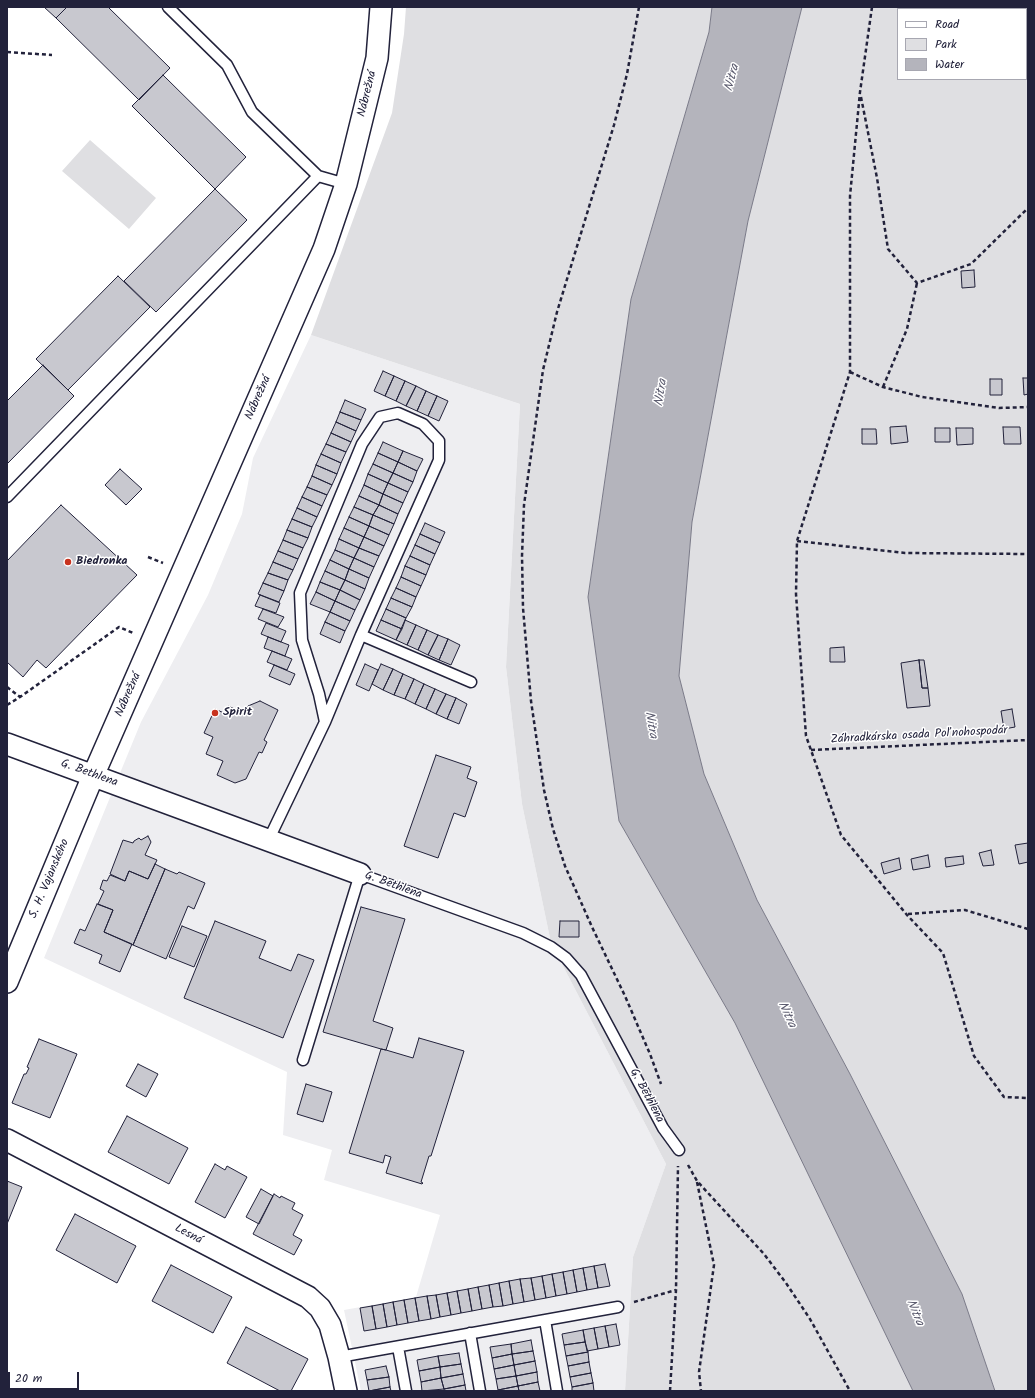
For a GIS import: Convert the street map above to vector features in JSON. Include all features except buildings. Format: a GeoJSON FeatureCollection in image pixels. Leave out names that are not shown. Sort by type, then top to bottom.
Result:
{"type":"FeatureCollection","features":[{"type":"Feature","properties":{"kind":"street","name":"Nábrežná"},"geometry":{"type":"LineString","coordinates":[[93,776],[324,249],[346,184],[377,58],[381,7]]}},
{"type":"Feature","properties":{"kind":"street","name":"G. Bethlena"},"geometry":{"type":"LineString","coordinates":[[7,744],[360,874]]}},
{"type":"Feature","properties":{"kind":"street","name":"S. H. Vajanského"},"geometry":{"type":"LineString","coordinates":[[7,982],[93,776]]}},
{"type":"Feature","properties":{"kind":"street","name":"Lesná"},"geometry":{"type":"LineString","coordinates":[[7,1140],[308,1297],[320,1308],[330,1325],[339,1357],[346,1391]]}},
{"type":"Feature","properties":{"kind":"lane"},"geometry":{"type":"LineString","coordinates":[[168,7],[227,66],[252,112],[318,176],[346,184]]}},
{"type":"Feature","properties":{"kind":"lane"},"geometry":{"type":"LineString","coordinates":[[7,497],[318,176]]}},
{"type":"Feature","properties":{"kind":"lane"},"geometry":{"type":"LineString","coordinates":[[268,841],[325,722],[361,635],[439,460],[439,441],[422,424],[398,413],[380,417],[362,444],[300,593],[302,640],[319,694],[325,722]]}},
{"type":"Feature","properties":{"kind":"lane"},"geometry":{"type":"LineString","coordinates":[[361,635],[471,682]]}},
{"type":"Feature","properties":{"kind":"lane"},"geometry":{"type":"LineString","coordinates":[[303,1060],[360,874]]}},
{"type":"Feature","properties":{"kind":"lane","name":"G. Bethlena"},"geometry":{"type":"LineString","coordinates":[[360,874],[523,933],[551,947],[566,958],[581,975],[663,1128],[679,1150]]}},
{"type":"Feature","properties":{"kind":"lane"},"geometry":{"type":"LineString","coordinates":[[339,1357],[618,1307]]}},
{"type":"Feature","properties":{"kind":"lane"},"geometry":{"type":"LineString","coordinates":[[545,1320],[557,1391]]}},
{"type":"Feature","properties":{"kind":"lane"},"geometry":{"type":"LineString","coordinates":[[470,1334],[480,1391]]}},
{"type":"Feature","properties":{"kind":"lane"},"geometry":{"type":"LineString","coordinates":[[398,1346],[406,1391]]}},
{"type":"Feature","properties":{"kind":"path"},"geometry":{"type":"LineString","coordinates":[[639,7],[627,74],[616,118],[557,312],[543,370],[524,505],[522,556],[523,608],[531,702],[544,790],[553,829],[566,866],[592,927],[625,996],[650,1054],[663,1091]]}},
{"type":"Feature","properties":{"kind":"path"},"geometry":{"type":"LineString","coordinates":[[872,7],[860,92],[850,196],[850,372],[797,542],[797,602],[806,736],[841,835],[907,914],[943,953],[974,1056],[1004,1097],[1028,1098]]}},
{"type":"Feature","properties":{"kind":"path"},"geometry":{"type":"LineString","coordinates":[[7,52],[52,55]]}},
{"type":"Feature","properties":{"kind":"path"},"geometry":{"type":"LineString","coordinates":[[860,92],[877,178],[888,249],[918,283]]}},
{"type":"Feature","properties":{"kind":"path"},"geometry":{"type":"LineString","coordinates":[[918,283],[971,264],[1028,208]]}},
{"type":"Feature","properties":{"kind":"path"},"geometry":{"type":"LineString","coordinates":[[883,387],[907,329],[918,283]]}},
{"type":"Feature","properties":{"kind":"path"},"geometry":{"type":"LineString","coordinates":[[850,372],[883,387],[922,397],[999,408],[1028,407]]}},
{"type":"Feature","properties":{"kind":"path"},"geometry":{"type":"LineString","coordinates":[[797,542],[905,553],[1028,554]]}},
{"type":"Feature","properties":{"kind":"path"},"geometry":{"type":"LineString","coordinates":[[148,557],[168,565]]}},
{"type":"Feature","properties":{"kind":"path"},"geometry":{"type":"LineString","coordinates":[[7,705],[118,627],[138,635]]}},
{"type":"Feature","properties":{"kind":"path"},"geometry":{"type":"LineString","coordinates":[[7,687],[20,697]]}},
{"type":"Feature","properties":{"kind":"path","name":"Záhradkárska osada Poľnohospodár"},"geometry":{"type":"LineString","coordinates":[[811,750],[1028,740]]}},
{"type":"Feature","properties":{"kind":"path"},"geometry":{"type":"LineString","coordinates":[[907,914],[965,910],[1028,929]]}},
{"type":"Feature","properties":{"kind":"path"},"geometry":{"type":"LineString","coordinates":[[679,1150],[697,1181],[764,1254],[786,1283],[810,1319],[850,1391]]}},
{"type":"Feature","properties":{"kind":"path"},"geometry":{"type":"LineString","coordinates":[[670,1391],[676,1290],[679,1150]]}},
{"type":"Feature","properties":{"kind":"path"},"geometry":{"type":"LineString","coordinates":[[697,1181],[714,1265],[699,1372],[701,1391]]}},
{"type":"Feature","properties":{"kind":"path"},"geometry":{"type":"LineString","coordinates":[[618,1307],[676,1290]]}},
{"type":"Feature","properties":{"kind":"shaded area"},"geometry":{"type":"Polygon","coordinates":[[[311,335],[520,404],[506,667],[522,804],[551,943],[666,1164],[633,1257],[625,1391],[361,1391],[344,1310],[416,1297],[440,1215],[324,1180],[332,1150],[283,1135],[287,1072],[44,958],[141,722],[208,595],[242,514],[253,458],[311,335]]]}},
{"type":"Feature","properties":{"kind":"green space"},"geometry":{"type":"Polygon","coordinates":[[[406,7],[712,7],[709,32],[631,299],[588,597],[619,821],[735,1023],[913,1391],[625,1391],[633,1257],[666,1164],[551,943],[522,804],[506,667],[520,404],[311,335],[392,113],[404,34],[406,7]]]}},
{"type":"Feature","properties":{"kind":"green space"},"geometry":{"type":"Polygon","coordinates":[[[802,7],[1028,7],[1028,1391],[995,1391],[962,1294],[850,1074],[757,900],[704,774],[679,676],[692,522],[748,221],[802,7]]]}},
{"type":"Feature","properties":{"kind":"green space"},"geometry":{"type":"Polygon","coordinates":[[[90,140],[156,198],[129,229],[62,171],[90,140]]]}},
{"type":"Feature","properties":{"kind":"water","name":"Nitra"},"geometry":{"type":"Polygon","coordinates":[[[712,7],[802,7],[748,221],[692,522],[679,676],[704,774],[757,900],[850,1074],[962,1294],[995,1391],[913,1391],[735,1023],[619,821],[588,597],[631,299],[709,32],[712,7]]]}},
{"type":"Feature","properties":{"kind":"place","name":"Biedronka"},"geometry":{"type":"Point","coordinates":[68,562]}},
{"type":"Feature","properties":{"kind":"place","name":"Spirit"},"geometry":{"type":"Point","coordinates":[215,713]}}]}
